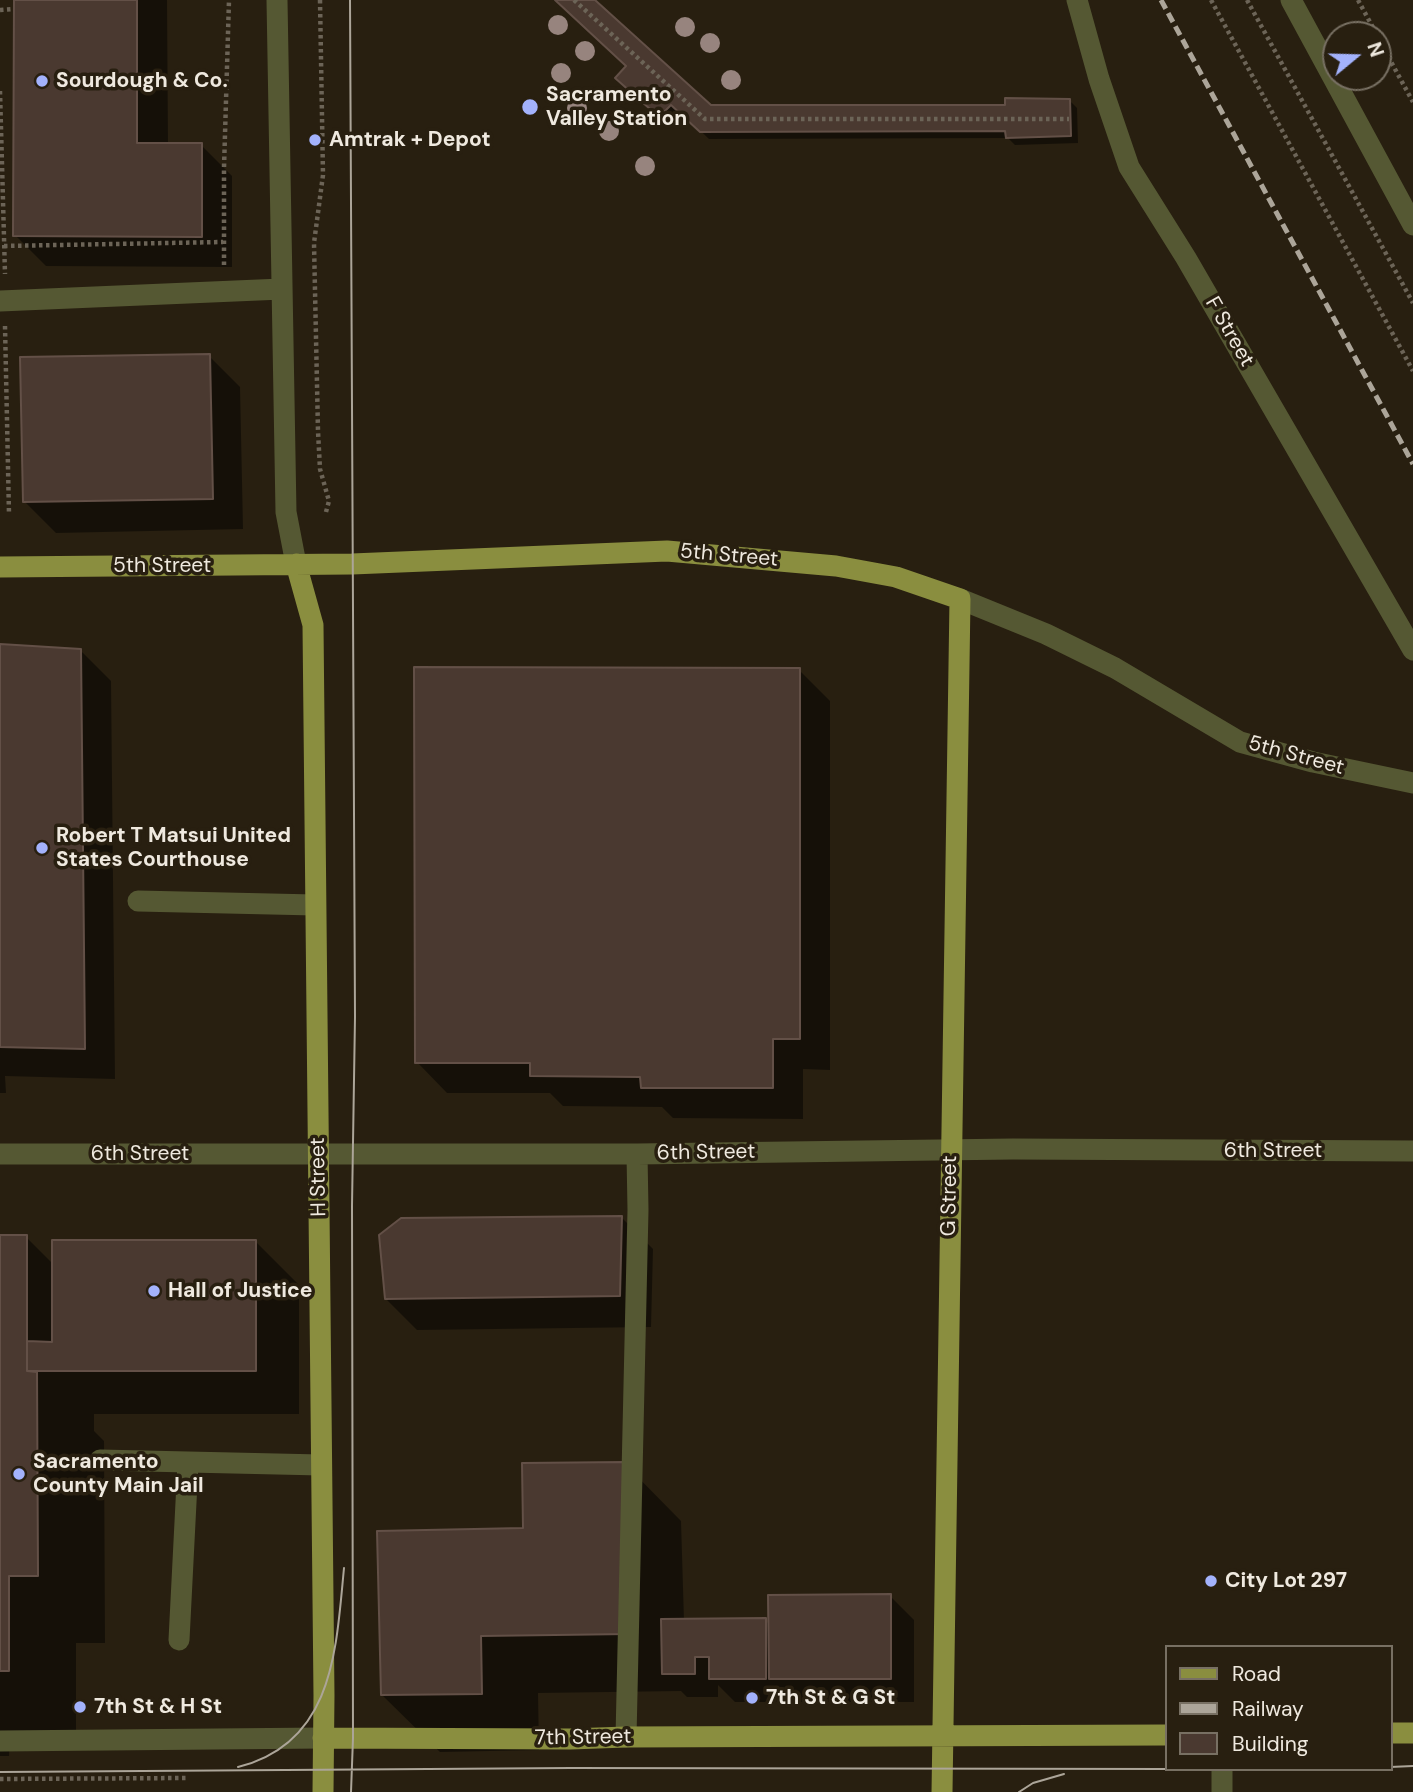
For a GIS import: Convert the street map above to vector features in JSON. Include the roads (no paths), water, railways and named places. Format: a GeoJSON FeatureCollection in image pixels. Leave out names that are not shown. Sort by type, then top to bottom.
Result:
{"type":"FeatureCollection","features":[{"type":"Feature","properties":{"kind":"main road","name":"5th Street"},"geometry":{"type":"LineString","coordinates":[[0,567],[352,564],[667,551],[836,566],[896,578],[960,599]]}},
{"type":"Feature","properties":{"kind":"main road","name":"H Street"},"geometry":{"type":"LineString","coordinates":[[296,564],[313,625],[323,1792]]}},
{"type":"Feature","properties":{"kind":"main road","name":"G Street"},"geometry":{"type":"LineString","coordinates":[[942,1792],[960,599]]}},
{"type":"Feature","properties":{"kind":"main road"},"geometry":{"type":"LineString","coordinates":[[1392,1733],[1413,1732]]}},
{"type":"Feature","properties":{"kind":"main road","name":"7th Street"},"geometry":{"type":"LineString","coordinates":[[323,1738],[1164,1735]]}},
{"type":"Feature","properties":{"kind":"street"},"geometry":{"type":"LineString","coordinates":[[277,0],[286,512],[296,564]]}},
{"type":"Feature","properties":{"kind":"street","name":"F Street"},"geometry":{"type":"LineString","coordinates":[[1077,0],[1099,79],[1129,167],[1166,225],[1413,650]]}},
{"type":"Feature","properties":{"kind":"street"},"geometry":{"type":"LineString","coordinates":[[1291,0],[1413,225]]}},
{"type":"Feature","properties":{"kind":"street"},"geometry":{"type":"LineString","coordinates":[[3,300],[282,289]]}},
{"type":"Feature","properties":{"kind":"street","name":"5th Street"},"geometry":{"type":"LineString","coordinates":[[960,599],[1046,634],[1115,668],[1240,742],[1313,762],[1413,783]]}},
{"type":"Feature","properties":{"kind":"street"},"geometry":{"type":"LineString","coordinates":[[138,901],[314,905]]}},
{"type":"Feature","properties":{"kind":"street","name":"6th Street"},"geometry":{"type":"LineString","coordinates":[[0,1154],[637,1154],[950,1149],[1413,1152]]}},
{"type":"Feature","properties":{"kind":"street"},"geometry":{"type":"LineString","coordinates":[[626,1737],[638,1224],[637,1154]]}},
{"type":"Feature","properties":{"kind":"street"},"geometry":{"type":"LineString","coordinates":[[100,1460],[321,1465]]}},
{"type":"Feature","properties":{"kind":"street"},"geometry":{"type":"LineString","coordinates":[[179,1640],[188,1463]]}},
{"type":"Feature","properties":{"kind":"street","name":"7th Street"},"geometry":{"type":"LineString","coordinates":[[0,1741],[323,1738]]}},
{"type":"Feature","properties":{"kind":"street"},"geometry":{"type":"LineString","coordinates":[[1222,1771],[1222,1792]]}},
{"type":"Feature","properties":{"kind":"tram line"},"geometry":{"type":"LineString","coordinates":[[350,0],[355,1017],[351,1792]]}},
{"type":"Feature","properties":{"kind":"tram line"},"geometry":{"type":"LineString","coordinates":[[238,1767],[270,1755],[294,1737],[312,1715],[324,1689],[332,1661],[344,1568]]}},
{"type":"Feature","properties":{"kind":"tram line"},"geometry":{"type":"LineString","coordinates":[[1392,1767],[1413,1766]]}},
{"type":"Feature","properties":{"kind":"tram line"},"geometry":{"type":"LineString","coordinates":[[0,1772],[571,1768],[1164,1769]]}},
{"type":"Feature","properties":{"kind":"tram line"},"geometry":{"type":"LineString","coordinates":[[1019,1792],[1033,1783],[1064,1774]]}},
{"type":"Feature","properties":{"kind":"railway"},"geometry":{"type":"LineString","coordinates":[[1161,0],[1413,464]]}},
{"type":"Feature","properties":{"kind":"place","name":"Sourdough & Co."},"geometry":{"type":"Point","coordinates":[42,81]}},
{"type":"Feature","properties":{"kind":"place","name":"Sacramento Valley Station"},"geometry":{"type":"Point","coordinates":[530,107]}},
{"type":"Feature","properties":{"kind":"place","name":"Amtrak + Depot"},"geometry":{"type":"Point","coordinates":[315,140]}},
{"type":"Feature","properties":{"kind":"place","name":"Robert T Matsui United States Courthouse"},"geometry":{"type":"Point","coordinates":[42,848]}},
{"type":"Feature","properties":{"kind":"place","name":"Hall of Justice"},"geometry":{"type":"Point","coordinates":[154,1291]}},
{"type":"Feature","properties":{"kind":"place","name":"Sacramento County Main Jail"},"geometry":{"type":"Point","coordinates":[19,1474]}},
{"type":"Feature","properties":{"kind":"place","name":"City Lot 297"},"geometry":{"type":"Point","coordinates":[1211,1581]}},
{"type":"Feature","properties":{"kind":"place","name":"7th St & G St"},"geometry":{"type":"Point","coordinates":[752,1698]}},
{"type":"Feature","properties":{"kind":"place","name":"7th St & H St"},"geometry":{"type":"Point","coordinates":[80,1707]}}]}
